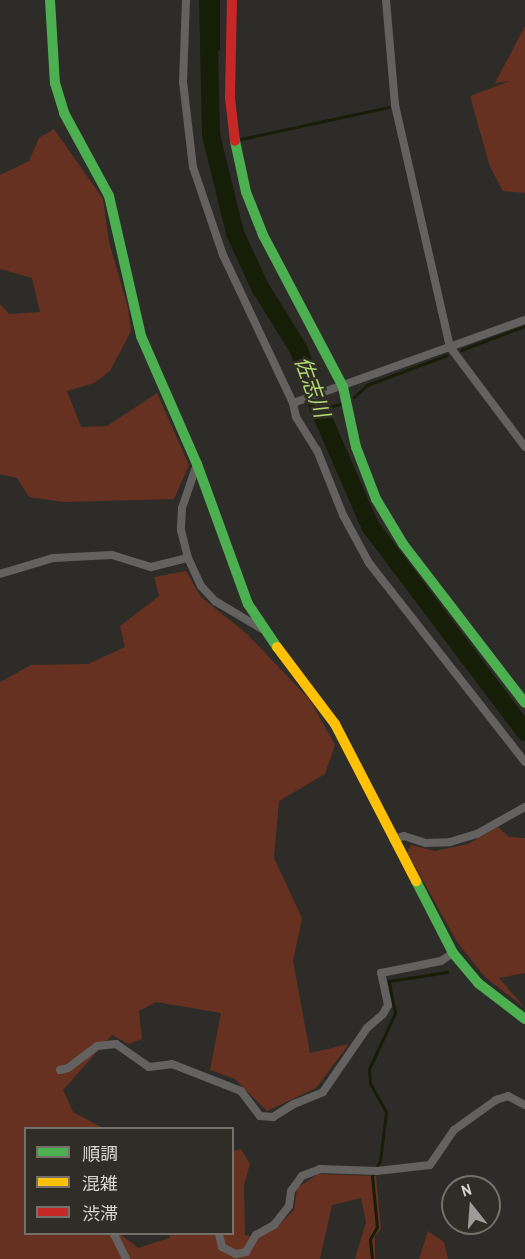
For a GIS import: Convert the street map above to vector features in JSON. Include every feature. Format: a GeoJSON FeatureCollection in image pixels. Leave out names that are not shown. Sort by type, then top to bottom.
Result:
{"type":"FeatureCollection","features":[{"type":"Feature","properties":{"kind":"street"},"geometry":{"type":"LineString","coordinates":[[50,0],[55,83],[64,113],[109,196],[141,336],[197,464],[248,604],[262,629],[312,689],[335,724],[453,953],[478,983],[525,1019]]}},
{"type":"Feature","properties":{"kind":"street"},"geometry":{"type":"LineString","coordinates":[[186,0],[183,82],[193,167],[219,246],[295,403],[296,417],[317,450],[344,515],[369,563],[525,762]]}},
{"type":"Feature","properties":{"kind":"street"},"geometry":{"type":"LineString","coordinates":[[232,0],[230,98],[246,192],[321,351],[349,403],[356,447],[376,499],[403,544],[525,703]]}},
{"type":"Feature","properties":{"kind":"street"},"geometry":{"type":"LineString","coordinates":[[386,0],[395,105],[450,347],[525,447]]}},
{"type":"Feature","properties":{"kind":"street"},"geometry":{"type":"LineString","coordinates":[[295,403],[525,320]]}},
{"type":"Feature","properties":{"kind":"street"},"geometry":{"type":"LineString","coordinates":[[197,464],[182,508],[181,530],[188,558],[201,586],[215,601],[262,629]]}},
{"type":"Feature","properties":{"kind":"street"},"geometry":{"type":"LineString","coordinates":[[0,574],[53,558],[112,555],[151,567],[188,558]]}},
{"type":"Feature","properties":{"kind":"street"},"geometry":{"type":"LineString","coordinates":[[393,839],[404,836],[426,843],[450,842],[477,834],[525,807]]}},
{"type":"Feature","properties":{"kind":"street"},"geometry":{"type":"LineString","coordinates":[[60,1070],[68,1068],[97,1046],[116,1044],[149,1067],[171,1064],[241,1091],[260,1116],[273,1117],[294,1104],[323,1092],[367,1028],[384,1014],[388,1005],[381,973],[441,961],[453,953]]}},
{"type":"Feature","properties":{"kind":"street"},"geometry":{"type":"LineString","coordinates":[[219,1235],[222,1247],[236,1254],[246,1252],[256,1236],[274,1225],[289,1206],[291,1191],[302,1176],[320,1169],[374,1171],[430,1165],[454,1130],[496,1100],[508,1096],[525,1105]]}},
{"type":"Feature","properties":{"kind":"street"},"geometry":{"type":"LineString","coordinates":[[115,1235],[126,1259]]}},
{"type":"Feature","properties":{"kind":"shaded area"},"geometry":{"type":"Polygon","coordinates":[[[201,0],[220,0],[220,51],[202,46],[201,0]]]}},
{"type":"Feature","properties":{"kind":"shaded area"},"geometry":{"type":"Polygon","coordinates":[[[525,26],[525,193],[503,191],[490,167],[470,96],[510,81],[495,83],[525,26]]]}},
{"type":"Feature","properties":{"kind":"shaded area"},"geometry":{"type":"Polygon","coordinates":[[[54,129],[103,199],[109,242],[128,308],[131,331],[110,371],[94,383],[67,391],[81,427],[107,426],[157,393],[189,465],[174,499],[64,502],[29,497],[17,478],[0,474],[0,304],[9,314],[40,312],[32,278],[0,269],[0,175],[29,161],[39,138],[54,129]]]}},
{"type":"Feature","properties":{"kind":"shaded area"},"geometry":{"type":"Polygon","coordinates":[[[186,571],[201,597],[247,634],[310,700],[335,745],[325,774],[279,801],[274,858],[302,918],[293,961],[310,1053],[349,1044],[316,1088],[267,1111],[235,1079],[210,1070],[221,1013],[156,1002],[139,1011],[142,1039],[128,1044],[112,1035],[63,1090],[73,1112],[101,1127],[24,1127],[24,1235],[121,1235],[138,1248],[169,1238],[170,1235],[234,1235],[234,1151],[241,1149],[250,1164],[244,1185],[245,1235],[257,1238],[276,1228],[294,1210],[297,1188],[318,1174],[376,1176],[381,1229],[375,1236],[375,1259],[355,1259],[366,1222],[361,1198],[332,1205],[320,1259],[0,1259],[0,682],[31,665],[88,664],[125,647],[120,626],[159,596],[154,577],[186,571]]]}},
{"type":"Feature","properties":{"kind":"shaded area"},"geometry":{"type":"Polygon","coordinates":[[[498,827],[509,837],[525,838],[525,973],[499,978],[525,1008],[485,977],[457,942],[407,852],[411,845],[435,851],[468,844],[498,827]]]}},
{"type":"Feature","properties":{"kind":"shaded area"},"geometry":{"type":"Polygon","coordinates":[[[428,1231],[444,1242],[448,1259],[419,1259],[428,1231]]]}},
{"type":"Feature","properties":{"kind":"waterway","name":"佐志川"},"geometry":{"type":"LineString","coordinates":[[208,0],[211,135],[235,233],[260,287],[299,350],[319,409],[370,526],[525,732]]}},
{"type":"Feature","properties":{"kind":"waterway"},"geometry":{"type":"LineString","coordinates":[[241,139],[389,107]]}},
{"type":"Feature","properties":{"kind":"waterway"},"geometry":{"type":"LineString","coordinates":[[461,350],[525,326]]}},
{"type":"Feature","properties":{"kind":"waterway"},"geometry":{"type":"LineString","coordinates":[[354,397],[367,385],[447,355]]}},
{"type":"Feature","properties":{"kind":"waterway"},"geometry":{"type":"LineString","coordinates":[[319,409],[340,404]]}},
{"type":"Feature","properties":{"kind":"waterway"},"geometry":{"type":"LineString","coordinates":[[372,1259],[370,1239],[377,1227],[372,1176],[380,1161],[386,1112],[370,1083],[369,1069],[395,1013],[389,981],[447,972]]}},
{"type":"Feature","properties":{"kind":"traffic: fast"},"geometry":{"type":"LineString","coordinates":[[50,0],[55,83],[64,113],[109,196],[141,336],[197,464],[248,604],[277,647]]}},
{"type":"Feature","properties":{"kind":"traffic: fast"},"geometry":{"type":"LineString","coordinates":[[235,141],[246,192],[263,235],[343,387],[356,447],[376,499],[403,544],[525,703]]}},
{"type":"Feature","properties":{"kind":"traffic: fast"},"geometry":{"type":"LineString","coordinates":[[416,881],[453,953],[478,983],[525,1019]]}},
{"type":"Feature","properties":{"kind":"traffic: slow"},"geometry":{"type":"LineString","coordinates":[[277,647],[335,724],[416,881]]}},
{"type":"Feature","properties":{"kind":"traffic: jam"},"geometry":{"type":"LineString","coordinates":[[232,0],[230,98],[235,141]]}}]}
